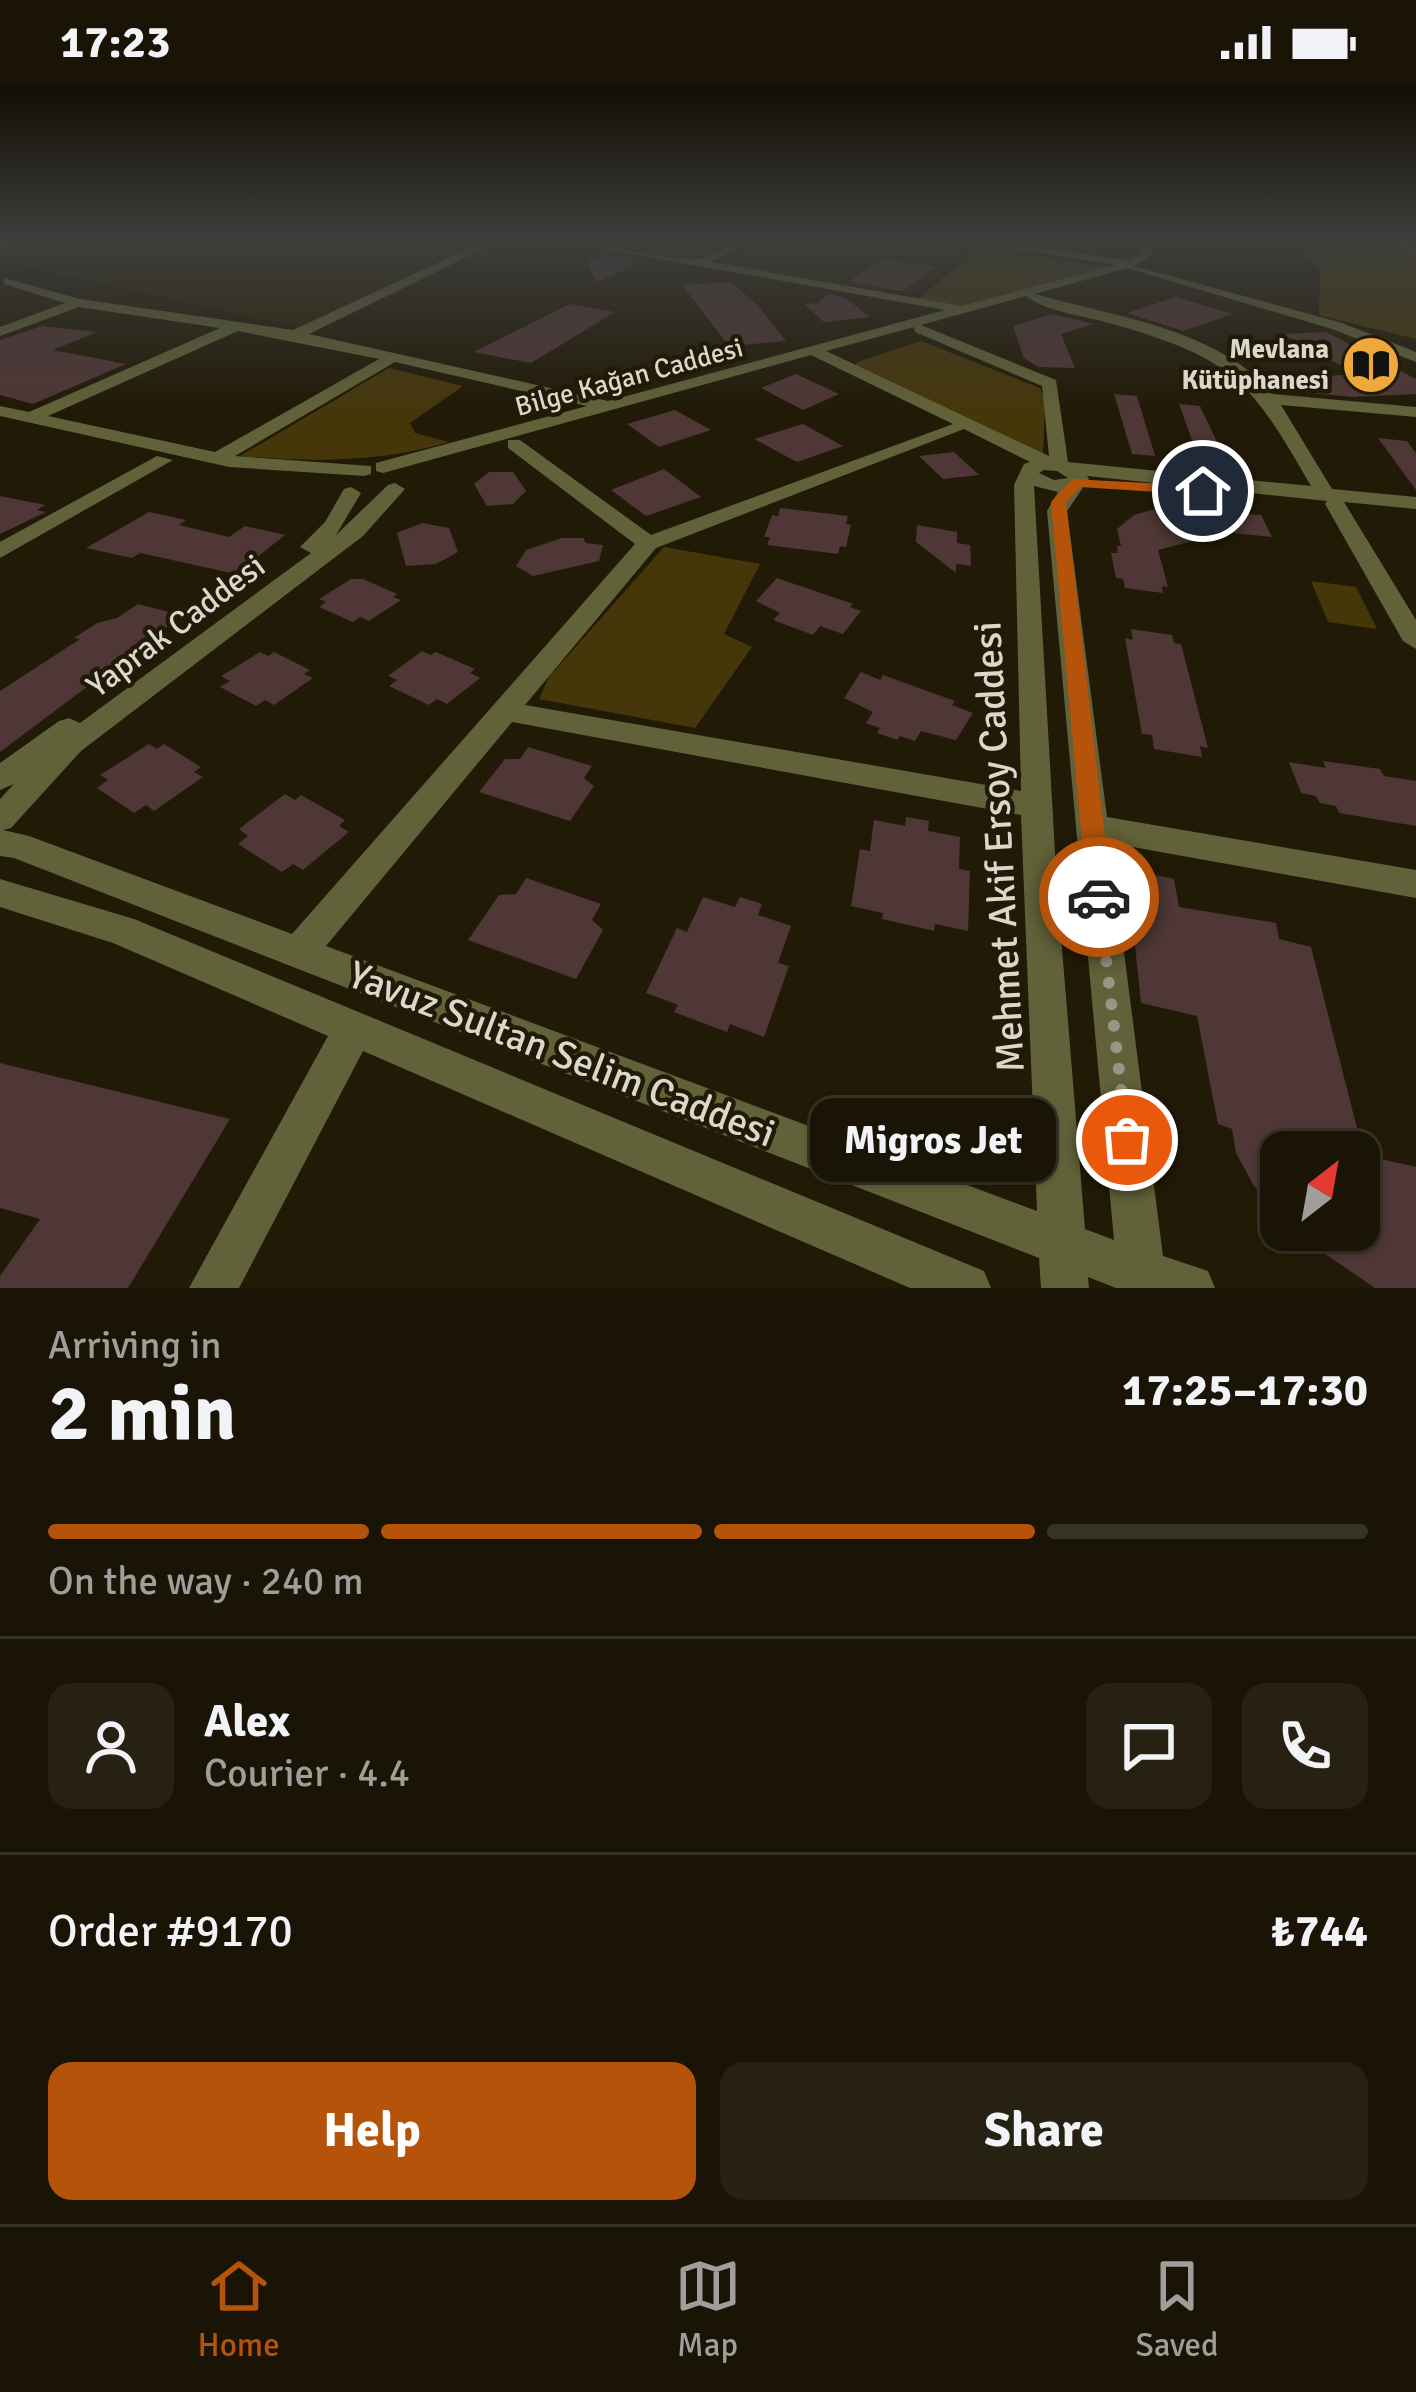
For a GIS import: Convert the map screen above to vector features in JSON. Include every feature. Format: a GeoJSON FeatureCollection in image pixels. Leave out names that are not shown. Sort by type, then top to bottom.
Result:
{"type":"FeatureCollection","features":[{"type":"Feature","properties":{"kind":"street"},"geometry":{"type":"LineString","coordinates":[[47,295],[295,334],[612,407]]}},
{"type":"Feature","properties":{"kind":"street"},"geometry":{"type":"LineString","coordinates":[[295,334],[379,295]]}},
{"type":"Feature","properties":{"kind":"street"},"geometry":{"type":"LineString","coordinates":[[879,295],[964,310]]}},
{"type":"Feature","properties":{"kind":"street","name":"Bilge Kağan Caddesi"},"geometry":{"type":"LineString","coordinates":[[374,482],[1021,295]]}},
{"type":"Feature","properties":{"kind":"street","name":"Bilge Kağan Caddesi"},"geometry":{"type":"LineString","coordinates":[[374,482],[612,407],[1038,295]]}},
{"type":"Feature","properties":{"kind":"street"},"geometry":{"type":"LineString","coordinates":[[1229,295],[1391,344],[1416,357]]}},
{"type":"Feature","properties":{"kind":"street"},"geometry":{"type":"LineString","coordinates":[[1032,297],[1205,353],[1241,374],[1267,399],[1416,641]]}},
{"type":"Feature","properties":{"kind":"street"},"geometry":{"type":"LineString","coordinates":[[0,332],[78,303]]}},
{"type":"Feature","properties":{"kind":"street"},"geometry":{"type":"LineString","coordinates":[[32,417],[237,326]]}},
{"type":"Feature","properties":{"kind":"street"},"geometry":{"type":"LineString","coordinates":[[920,329],[1050,383],[1057,512],[1143,1281]]}},
{"type":"Feature","properties":{"kind":"street"},"geometry":{"type":"LineString","coordinates":[[1391,344],[1416,345]]}},
{"type":"Feature","properties":{"kind":"street"},"geometry":{"type":"LineString","coordinates":[[812,356],[1055,473]]}},
{"type":"Feature","properties":{"kind":"street"},"geometry":{"type":"LineString","coordinates":[[812,356],[1055,473],[1416,513]]}},
{"type":"Feature","properties":{"kind":"street"},"geometry":{"type":"LineString","coordinates":[[218,458],[393,357]]}},
{"type":"Feature","properties":{"kind":"street"},"geometry":{"type":"LineString","coordinates":[[1267,399],[1416,412]]}},
{"type":"Feature","properties":{"kind":"street"},"geometry":{"type":"LineString","coordinates":[[0,411],[218,458],[374,482]]}},
{"type":"Feature","properties":{"kind":"street"},"geometry":{"type":"LineString","coordinates":[[0,424],[164,460],[374,482]]}},
{"type":"Feature","properties":{"kind":"street"},"geometry":{"type":"LineString","coordinates":[[300,951],[647,543],[956,429]]}},
{"type":"Feature","properties":{"kind":"street"},"geometry":{"type":"LineString","coordinates":[[514,444],[647,543]]}},
{"type":"Feature","properties":{"kind":"street"},"geometry":{"type":"LineString","coordinates":[[0,551],[164,460]]}},
{"type":"Feature","properties":{"kind":"street","name":"Mehmet Akif Ersoy Caddesi"},"geometry":{"type":"LineString","coordinates":[[1055,473],[1024,485],[1065,1288]]}},
{"type":"Feature","properties":{"kind":"street","name":"Yaprak Caddesi"},"geometry":{"type":"LineString","coordinates":[[1,777],[326,536],[374,482]]}},
{"type":"Feature","properties":{"kind":"street","name":"Yaprak Caddesi"},"geometry":{"type":"LineString","coordinates":[[0,819],[71,744],[355,532],[374,482]]}},
{"type":"Feature","properties":{"kind":"street"},"geometry":{"type":"LineString","coordinates":[[1330,500],[1416,503]]}},
{"type":"Feature","properties":{"kind":"street"},"geometry":{"type":"LineString","coordinates":[[504,711],[1037,806]]}},
{"type":"Feature","properties":{"kind":"street"},"geometry":{"type":"LineString","coordinates":[[1091,827],[1416,884]]}},
{"type":"Feature","properties":{"kind":"street","name":"Yavuz Sultan Selim Caddesi"},"geometry":{"type":"LineString","coordinates":[[0,843],[17,845],[300,951],[1062,1243],[1143,1281],[1191,1288]]}},
{"type":"Feature","properties":{"kind":"street","name":"Yavuz Sultan Selim Caddesi"},"geometry":{"type":"LineString","coordinates":[[4,900],[122,930],[967,1288]]}},
{"type":"Feature","properties":{"kind":"street"},"geometry":{"type":"LineString","coordinates":[[213,1288],[354,1028]]}},
{"type":"Feature","properties":{"kind":"shaded area"},"geometry":{"type":"Polygon","coordinates":[[[153,295],[379,295],[305,329],[153,295]]]}},
{"type":"Feature","properties":{"kind":"shaded area"},"geometry":{"type":"Polygon","coordinates":[[[923,295],[1010,295],[962,308],[918,299],[923,295]]]}},
{"type":"Feature","properties":{"kind":"shaded area"},"geometry":{"type":"Polygon","coordinates":[[[1319,295],[1416,295],[1416,339],[1319,315],[1319,295]]]}},
{"type":"Feature","properties":{"kind":"shaded area"},"geometry":{"type":"Polygon","coordinates":[[[921,341],[1040,388],[1045,402],[1043,456],[854,368],[857,362],[921,341]]]}},
{"type":"Feature","properties":{"kind":"shaded area"},"geometry":{"type":"Polygon","coordinates":[[[389,368],[463,386],[410,423],[415,433],[449,442],[345,459],[240,456],[389,368]]]}},
{"type":"Feature","properties":{"kind":"shaded area"},"geometry":{"type":"Polygon","coordinates":[[[664,547],[760,564],[724,634],[752,647],[695,728],[539,699],[549,677],[664,547]]]}},
{"type":"Feature","properties":{"kind":"shaded area"},"geometry":{"type":"Polygon","coordinates":[[[1311,581],[1356,587],[1377,629],[1328,622],[1311,581]]]}},
{"type":"Feature","properties":{"kind":"building"},"geometry":{"type":"Polygon","coordinates":[[[690,295],[746,295],[786,341],[729,346],[690,295]]]}},
{"type":"Feature","properties":{"kind":"building"},"geometry":{"type":"Polygon","coordinates":[[[827,295],[844,297],[870,317],[824,322],[804,304],[818,303],[827,295]]]}},
{"type":"Feature","properties":{"kind":"building"},"geometry":{"type":"Polygon","coordinates":[[[1176,297],[1233,314],[1183,331],[1127,313],[1176,297]]]}},
{"type":"Feature","properties":{"kind":"building"},"geometry":{"type":"Polygon","coordinates":[[[570,304],[615,312],[531,363],[474,352],[570,304]]]}},
{"type":"Feature","properties":{"kind":"building"},"geometry":{"type":"Polygon","coordinates":[[[1053,314],[1093,324],[1061,334],[1075,368],[1038,367],[1024,358],[1013,326],[1053,314]]]}},
{"type":"Feature","properties":{"kind":"building"},"geometry":{"type":"Polygon","coordinates":[[[42,326],[97,332],[53,350],[126,364],[33,404],[0,395],[0,340],[42,326]]]}},
{"type":"Feature","properties":{"kind":"building"},"geometry":{"type":"Polygon","coordinates":[[[1326,332],[1416,379],[1416,394],[1353,397],[1300,392],[1280,379],[1357,374],[1282,334],[1326,332]]]}},
{"type":"Feature","properties":{"kind":"building"},"geometry":{"type":"Polygon","coordinates":[[[796,374],[839,394],[803,410],[761,388],[796,374]]]}},
{"type":"Feature","properties":{"kind":"building"},"geometry":{"type":"Polygon","coordinates":[[[1114,394],[1137,396],[1155,456],[1132,454],[1114,394]]]}},
{"type":"Feature","properties":{"kind":"building"},"geometry":{"type":"Polygon","coordinates":[[[1179,404],[1200,406],[1227,463],[1199,460],[1179,404]]]}},
{"type":"Feature","properties":{"kind":"building"},"geometry":{"type":"Polygon","coordinates":[[[675,410],[711,430],[659,447],[627,424],[675,410]]]}},
{"type":"Feature","properties":{"kind":"building"},"geometry":{"type":"Polygon","coordinates":[[[803,424],[843,446],[797,462],[754,439],[803,424]]]}},
{"type":"Feature","properties":{"kind":"building"},"geometry":{"type":"Polygon","coordinates":[[[1378,438],[1407,441],[1416,453],[1416,490],[1378,438]]]}},
{"type":"Feature","properties":{"kind":"building"},"geometry":{"type":"Polygon","coordinates":[[[954,452],[979,475],[943,479],[919,456],[954,452]]]}},
{"type":"Feature","properties":{"kind":"building"},"geometry":{"type":"Polygon","coordinates":[[[664,469],[701,497],[646,516],[611,490],[664,469]]]}},
{"type":"Feature","properties":{"kind":"building"},"geometry":{"type":"Polygon","coordinates":[[[489,472],[513,472],[526,491],[513,504],[487,506],[474,484],[489,472]]]}},
{"type":"Feature","properties":{"kind":"building"},"geometry":{"type":"Polygon","coordinates":[[[0,496],[45,505],[37,510],[46,512],[0,534],[0,496]]]}},
{"type":"Feature","properties":{"kind":"building"},"geometry":{"type":"Polygon","coordinates":[[[780,508],[848,516],[846,547],[840,546],[838,554],[767,545],[770,537],[764,537],[772,515],[778,516],[780,508]]]}},
{"type":"Feature","properties":{"kind":"building"},"geometry":{"type":"Polygon","coordinates":[[[1158,508],[1261,515],[1272,537],[1223,532],[1217,518],[1193,541],[1158,550],[1168,587],[1162,586],[1163,593],[1125,588],[1123,579],[1116,578],[1111,553],[1118,553],[1117,546],[1121,546],[1117,529],[1134,515],[1158,508]]]}},
{"type":"Feature","properties":{"kind":"building"},"geometry":{"type":"Polygon","coordinates":[[[149,512],[229,537],[245,526],[285,535],[236,574],[140,553],[132,558],[86,548],[149,512]]]}},
{"type":"Feature","properties":{"kind":"building"},"geometry":{"type":"Polygon","coordinates":[[[422,523],[449,528],[458,552],[436,564],[406,566],[397,533],[422,523]]]}},
{"type":"Feature","properties":{"kind":"building"},"geometry":{"type":"Polygon","coordinates":[[[917,525],[957,532],[957,543],[970,545],[971,566],[956,564],[956,573],[916,542],[917,525]]]}},
{"type":"Feature","properties":{"kind":"building"},"geometry":{"type":"Polygon","coordinates":[[[562,538],[603,545],[599,561],[533,576],[516,566],[526,550],[562,538]]]}},
{"type":"Feature","properties":{"kind":"building"},"geometry":{"type":"Polygon","coordinates":[[[777,578],[861,611],[843,634],[820,626],[813,635],[773,620],[780,613],[756,601],[777,578]]]}},
{"type":"Feature","properties":{"kind":"building"},"geometry":{"type":"Polygon","coordinates":[[[351,579],[363,579],[401,600],[369,621],[360,617],[353,622],[319,607],[326,602],[319,599],[351,579]]]}},
{"type":"Feature","properties":{"kind":"building"},"geometry":{"type":"Polygon","coordinates":[[[138,604],[181,615],[137,656],[131,654],[0,752],[0,691],[97,623],[117,618],[138,604]]]}},
{"type":"Feature","properties":{"kind":"building"},"geometry":{"type":"Polygon","coordinates":[[[1131,629],[1172,635],[1174,643],[1181,644],[1208,748],[1200,746],[1202,757],[1154,749],[1152,735],[1142,734],[1125,638],[1133,640],[1131,629]]]}},
{"type":"Feature","properties":{"kind":"building"},"geometry":{"type":"Polygon","coordinates":[[[422,651],[475,669],[470,673],[480,678],[447,704],[437,699],[429,705],[389,686],[397,680],[388,676],[422,651]]]}},
{"type":"Feature","properties":{"kind":"building"},"geometry":{"type":"Polygon","coordinates":[[[260,652],[268,656],[274,652],[310,670],[304,674],[313,678],[274,705],[265,700],[256,706],[220,687],[230,681],[221,676],[260,652]]]}},
{"type":"Feature","properties":{"kind":"building"},"geometry":{"type":"Polygon","coordinates":[[[861,672],[880,680],[883,675],[955,701],[952,705],[973,713],[956,740],[921,731],[915,741],[877,733],[880,728],[866,723],[873,712],[844,698],[861,672]]]}},
{"type":"Feature","properties":{"kind":"building"},"geometry":{"type":"Polygon","coordinates":[[[149,744],[157,749],[164,744],[201,767],[194,772],[203,777],[154,811],[146,805],[134,813],[97,788],[108,780],[100,775],[149,744]]]}},
{"type":"Feature","properties":{"kind":"building"},"geometry":{"type":"Polygon","coordinates":[[[528,747],[592,766],[584,778],[594,786],[570,821],[479,792],[505,759],[520,759],[528,747]]]}},
{"type":"Feature","properties":{"kind":"building"},"geometry":{"type":"Polygon","coordinates":[[[1323,761],[1380,769],[1384,776],[1416,781],[1416,826],[1339,813],[1336,806],[1301,793],[1289,762],[1326,768],[1323,761]]]}},
{"type":"Feature","properties":{"kind":"building"},"geometry":{"type":"Polygon","coordinates":[[[285,794],[295,800],[301,795],[345,820],[339,826],[349,832],[303,870],[293,864],[282,872],[238,844],[248,836],[239,829],[285,794]]]}},
{"type":"Feature","properties":{"kind":"building"},"geometry":{"type":"Polygon","coordinates":[[[906,817],[929,821],[928,831],[960,837],[959,869],[970,871],[968,931],[935,924],[934,931],[851,906],[860,849],[870,851],[874,820],[905,826],[906,817]]]}},
{"type":"Feature","properties":{"kind":"building"},"geometry":{"type":"Polygon","coordinates":[[[1127,869],[1174,879],[1179,907],[1276,923],[1279,939],[1311,947],[1358,1131],[1260,1131],[1260,1193],[1236,1153],[1232,1129],[1218,1124],[1197,1016],[1141,1003],[1127,869]]]}},
{"type":"Feature","properties":{"kind":"building"},"geometry":{"type":"Polygon","coordinates":[[[526,878],[601,904],[592,920],[603,930],[576,979],[468,940],[499,895],[516,894],[526,878]]]}},
{"type":"Feature","properties":{"kind":"building"},"geometry":{"type":"Polygon","coordinates":[[[703,897],[735,907],[740,897],[762,904],[758,915],[791,926],[778,963],[789,966],[764,1037],[730,1024],[727,1032],[674,1012],[678,1005],[646,993],[677,928],[687,932],[703,897]]]}},
{"type":"Feature","properties":{"kind":"building"},"geometry":{"type":"Polygon","coordinates":[[[0,1063],[230,1119],[128,1288],[0,1288],[0,1276],[40,1219],[0,1208],[0,1063]]]}},
{"type":"Feature","properties":{"kind":"building"},"geometry":{"type":"Polygon","coordinates":[[[1380,1159],[1416,1167],[1416,1288],[1375,1288],[1321,1251],[1380,1251],[1380,1159]]]}},
{"type":"Feature","properties":{"kind":"way so far"},"geometry":{"type":"LineString","coordinates":[[1099,897],[1127,1140]]}},
{"type":"Feature","properties":{"kind":"place","name":"Mevlana Kütüphanesi"},"geometry":{"type":"Point","coordinates":[1371,365]}},
{"type":"Feature","properties":{"kind":"place","name":"Migros Jet"},"geometry":{"type":"Point","coordinates":[1127,1140]}},
{"type":"Feature","properties":{"kind":"route"},"geometry":{"type":"LineString","coordinates":[[1099,897],[1059,502],[1077,482],[1203,491]]}}]}
